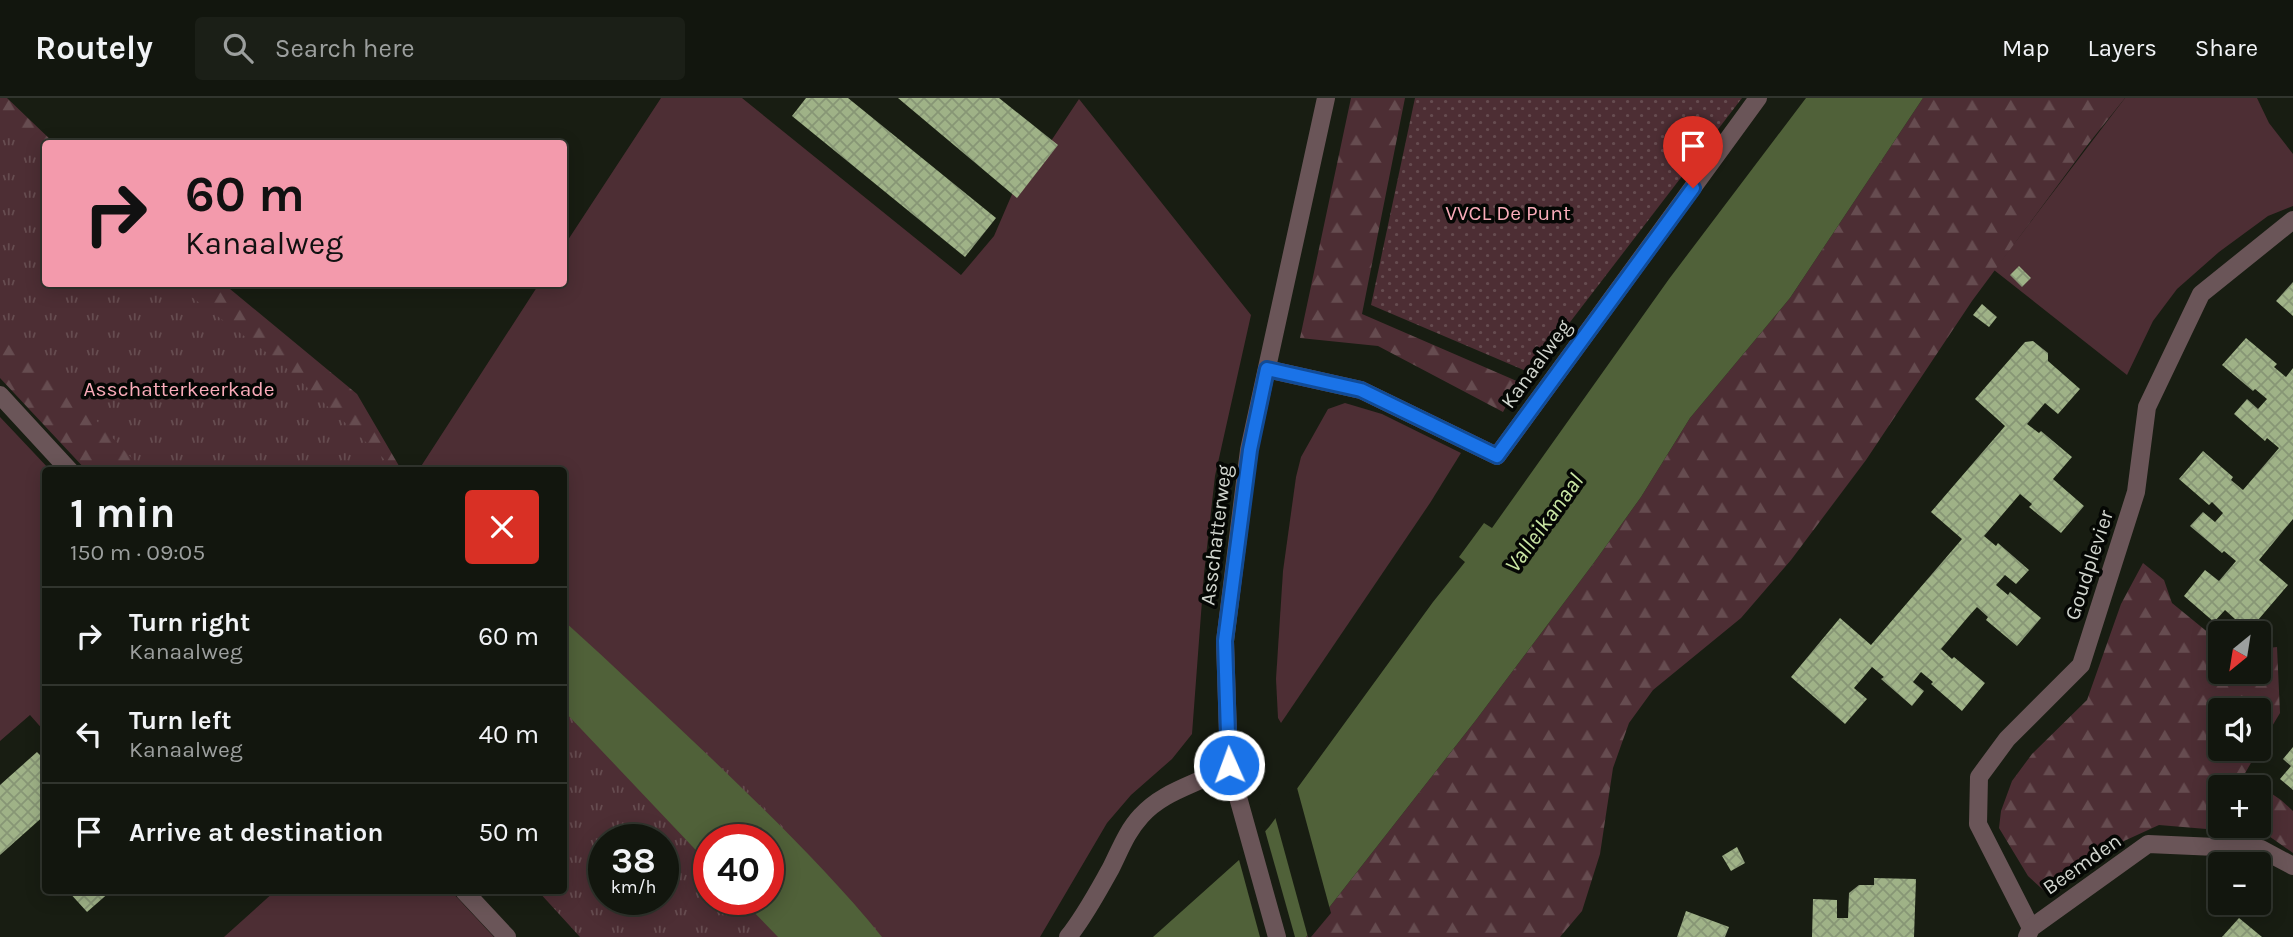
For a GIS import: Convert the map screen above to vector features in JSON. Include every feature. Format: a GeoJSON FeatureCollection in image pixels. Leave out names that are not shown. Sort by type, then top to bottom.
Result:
{"type":"FeatureCollection","features":[{"type":"Feature","properties":{"kind":"street","name":"Asschatterweg"},"geometry":{"type":"LineString","coordinates":[[1278,937],[1229,765],[1225,641],[1250,450],[1326,98]]}},
{"type":"Feature","properties":{"kind":"street","name":"Kanaalweg"},"geometry":{"type":"LineString","coordinates":[[1267,369],[1361,390],[1497,456],[1758,98]]}},
{"type":"Feature","properties":{"kind":"street","name":"Goudplevier"},"geometry":{"type":"LineString","coordinates":[[2029,932],[1978,824],[1979,777],[2007,738],[2081,665],[2136,492],[2147,407],[2201,294],[2293,220]]}},
{"type":"Feature","properties":{"kind":"street"},"geometry":{"type":"LineString","coordinates":[[0,395],[66,467]]}},
{"type":"Feature","properties":{"kind":"street"},"geometry":{"type":"LineString","coordinates":[[1068,937],[1079,923],[1124,840],[1141,816],[1162,799],[1216,774],[1229,765]]}},
{"type":"Feature","properties":{"kind":"street","name":"Beemden"},"geometry":{"type":"LineString","coordinates":[[2029,932],[2148,845],[2261,849],[2293,866]]}},
{"type":"Feature","properties":{"kind":"street"},"geometry":{"type":"LineString","coordinates":[[467,894],[507,937]]}},
{"type":"Feature","properties":{"kind":"green space","name":"Asschatterkeerkade"},"geometry":{"type":"Polygon","coordinates":[[[0,98],[7,98],[51,140],[42,140],[42,287],[228,287],[357,394],[400,467],[83,467],[0,378],[0,98]]]}},
{"type":"Feature","properties":{"kind":"green space"},"geometry":{"type":"Polygon","coordinates":[[[661,98],[742,98],[961,275],[994,236],[1016,185],[1051,141],[1079,99],[1251,315],[1215,476],[1204,574],[1192,734],[1172,759],[1131,795],[1107,823],[1040,937],[882,937],[784,840],[784,824],[768,824],[567,624],[567,467],[421,467],[537,287],[567,287],[567,241],[661,98]]]}},
{"type":"Feature","properties":{"kind":"green space"},"geometry":{"type":"Polygon","coordinates":[[[1351,98],[1405,98],[1362,314],[1519,382],[1503,412],[1378,346],[1300,338],[1351,98]]]}},
{"type":"Feature","properties":{"kind":"green space","name":"VVCL De Punt"},"geometry":{"type":"Polygon","coordinates":[[[1415,98],[1742,98],[1531,373],[1371,305],[1415,98]]]}},
{"type":"Feature","properties":{"kind":"green space"},"geometry":{"type":"Polygon","coordinates":[[[1923,98],[2125,98],[1972,301],[1866,460],[1791,560],[1741,618],[1653,690],[1629,723],[1613,768],[1600,854],[1582,911],[1560,937],[1306,937],[1476,720],[1593,564],[1641,497],[1690,418],[1790,298],[1923,98]]]}},
{"type":"Feature","properties":{"kind":"green space"},"geometry":{"type":"Polygon","coordinates":[[[2125,98],[2257,98],[2269,123],[2293,154],[2293,206],[2268,216],[2219,252],[2177,289],[2153,321],[2127,375],[1994,270],[2125,98]]]}},
{"type":"Feature","properties":{"kind":"green space","name":"Asschatterkeerkade"},"geometry":{"type":"Polygon","coordinates":[[[0,110],[42,153],[42,287],[178,287],[282,364],[393,467],[140,467],[0,319],[0,110]]]}},
{"type":"Feature","properties":{"kind":"green space"},"geometry":{"type":"Polygon","coordinates":[[[1345,403],[1382,414],[1461,453],[1281,723],[1278,718],[1276,679],[1283,571],[1296,477],[1301,457],[1328,409],[1345,403]]]}},
{"type":"Feature","properties":{"kind":"green space"},"geometry":{"type":"Polygon","coordinates":[[[0,417],[47,467],[42,467],[42,729],[30,715],[0,741],[0,417]]]}},
{"type":"Feature","properties":{"kind":"green space"},"geometry":{"type":"Polygon","coordinates":[[[2143,563],[2164,580],[2172,603],[2208,632],[2208,684],[2272,684],[2272,648],[2277,647],[2280,713],[2271,728],[2271,698],[2208,698],[2208,761],[2252,761],[2244,775],[2208,775],[2208,829],[2159,825],[2124,841],[2051,897],[2028,876],[1999,828],[2001,811],[2012,781],[2032,754],[2087,700],[2121,604],[2143,563]]]}},
{"type":"Feature","properties":{"kind":"green space"},"geometry":{"type":"Polygon","coordinates":[[[567,622],[687,726],[780,824],[693,824],[693,915],[784,915],[784,828],[888,937],[580,937],[541,894],[567,894],[567,622]]]}},
{"type":"Feature","properties":{"kind":"green space"},"geometry":{"type":"Polygon","coordinates":[[[2271,793],[2293,811],[2293,853],[2271,838],[2271,793]]]}},
{"type":"Feature","properties":{"kind":"green space"},"geometry":{"type":"Polygon","coordinates":[[[272,894],[454,894],[494,937],[224,937],[272,894]]]}},
{"type":"Feature","properties":{"kind":"water","name":"Valleikanaal"},"geometry":{"type":"Polygon","coordinates":[[[1806,98],[1923,98],[1790,298],[1690,418],[1641,497],[1476,720],[1306,937],[1153,937],[1239,860],[1269,827],[1465,562],[1459,557],[1484,523],[1492,528],[1669,279],[1806,98]]]}},
{"type":"Feature","properties":{"kind":"water"},"geometry":{"type":"Polygon","coordinates":[[[567,624],[620,672],[778,823],[693,824],[693,847],[679,832],[679,824],[671,824],[567,714],[567,624]]]}},
{"type":"Feature","properties":{"kind":"water"},"geometry":{"type":"Polygon","coordinates":[[[784,829],[882,937],[778,937],[757,915],[784,915],[784,829]]]}},
{"type":"Feature","properties":{"kind":"pier"},"geometry":{"type":"Polygon","coordinates":[[[1296,784],[1331,913],[1311,937],[1308,937],[1274,813],[1296,784]]]}},
{"type":"Feature","properties":{"kind":"pier"},"geometry":{"type":"Polygon","coordinates":[[[1264,827],[1295,937],[1260,937],[1238,856],[1264,827]]]}},
{"type":"Feature","properties":{"kind":"building"},"geometry":{"type":"Polygon","coordinates":[[[806,98],[848,98],[996,218],[965,257],[792,116],[806,98]]]}},
{"type":"Feature","properties":{"kind":"building"},"geometry":{"type":"Polygon","coordinates":[[[898,98],[999,98],[1058,145],[1017,198],[898,98]]]}},
{"type":"Feature","properties":{"kind":"building"},"geometry":{"type":"Polygon","coordinates":[[[2019,266],[2031,278],[2022,287],[2010,275],[2019,266]]]}},
{"type":"Feature","properties":{"kind":"building"},"geometry":{"type":"Polygon","coordinates":[[[2293,282],[2293,316],[2276,301],[2293,282]]]}},
{"type":"Feature","properties":{"kind":"building"},"geometry":{"type":"Polygon","coordinates":[[[1982,304],[1997,317],[1989,327],[1973,315],[1982,304]]]}},
{"type":"Feature","properties":{"kind":"building"},"geometry":{"type":"Polygon","coordinates":[[[2246,338],[2277,364],[2274,367],[2286,377],[2293,368],[2293,519],[2259,560],[2288,585],[2257,621],[2233,621],[2235,619],[2225,610],[2213,621],[2184,596],[2205,570],[2219,581],[2236,561],[2224,551],[2222,553],[2190,526],[2203,512],[2215,522],[2223,513],[2212,502],[2209,505],[2179,479],[2203,451],[2233,477],[2231,480],[2243,490],[2279,448],[2267,438],[2265,441],[2234,414],[2247,399],[2258,409],[2267,399],[2222,365],[2246,338]]]}},
{"type":"Feature","properties":{"kind":"building"},"geometry":{"type":"Polygon","coordinates":[[[2033,341],[2048,353],[2048,361],[2080,389],[2058,414],[2045,403],[2027,424],[2039,433],[2041,431],[2072,457],[2053,479],[2084,506],[2061,533],[2029,507],[2032,504],[2020,494],[1984,536],[1996,546],[1998,543],[2029,570],[2016,584],[2005,575],[1996,585],[2008,595],[2010,592],[2041,618],[2017,646],[1986,620],[1988,617],[1977,607],[1968,617],[1941,649],[1985,683],[1962,711],[1921,672],[1913,682],[1924,691],[1912,706],[1881,679],[1884,677],[1872,667],[1854,688],[1867,699],[1845,724],[1791,677],[1840,618],[1871,645],[1962,539],[1931,512],[2005,426],[1975,399],[2025,342],[2033,341]]]}},
{"type":"Feature","properties":{"kind":"building"},"geometry":{"type":"Polygon","coordinates":[[[2293,747],[2293,790],[2280,779],[2291,766],[2283,759],[2293,747]]]}},
{"type":"Feature","properties":{"kind":"building"},"geometry":{"type":"Polygon","coordinates":[[[37,752],[42,757],[42,818],[0,855],[0,785],[37,752]]]}},
{"type":"Feature","properties":{"kind":"building"},"geometry":{"type":"Polygon","coordinates":[[[1737,847],[1745,863],[1731,871],[1722,856],[1737,847]]]}},
{"type":"Feature","properties":{"kind":"building"},"geometry":{"type":"Polygon","coordinates":[[[1874,878],[1916,879],[1914,937],[1812,937],[1813,899],[1837,900],[1837,918],[1848,918],[1849,893],[1859,885],[1874,885],[1874,878]]]}},
{"type":"Feature","properties":{"kind":"building"},"geometry":{"type":"Polygon","coordinates":[[[71,894],[108,894],[87,912],[71,894]]]}},
{"type":"Feature","properties":{"kind":"building"},"geometry":{"type":"Polygon","coordinates":[[[1686,911],[1729,927],[1725,937],[1677,937],[1686,911]]]}},
{"type":"Feature","properties":{"kind":"building"},"geometry":{"type":"Polygon","coordinates":[[[2239,918],[2262,937],[2222,937],[2239,918]]]}},
{"type":"Feature","properties":{"kind":"route"},"geometry":{"type":"LineString","coordinates":[[1229,765],[1225,641],[1250,450],[1267,369],[1361,390],[1497,456],[1693,188]]}}]}
